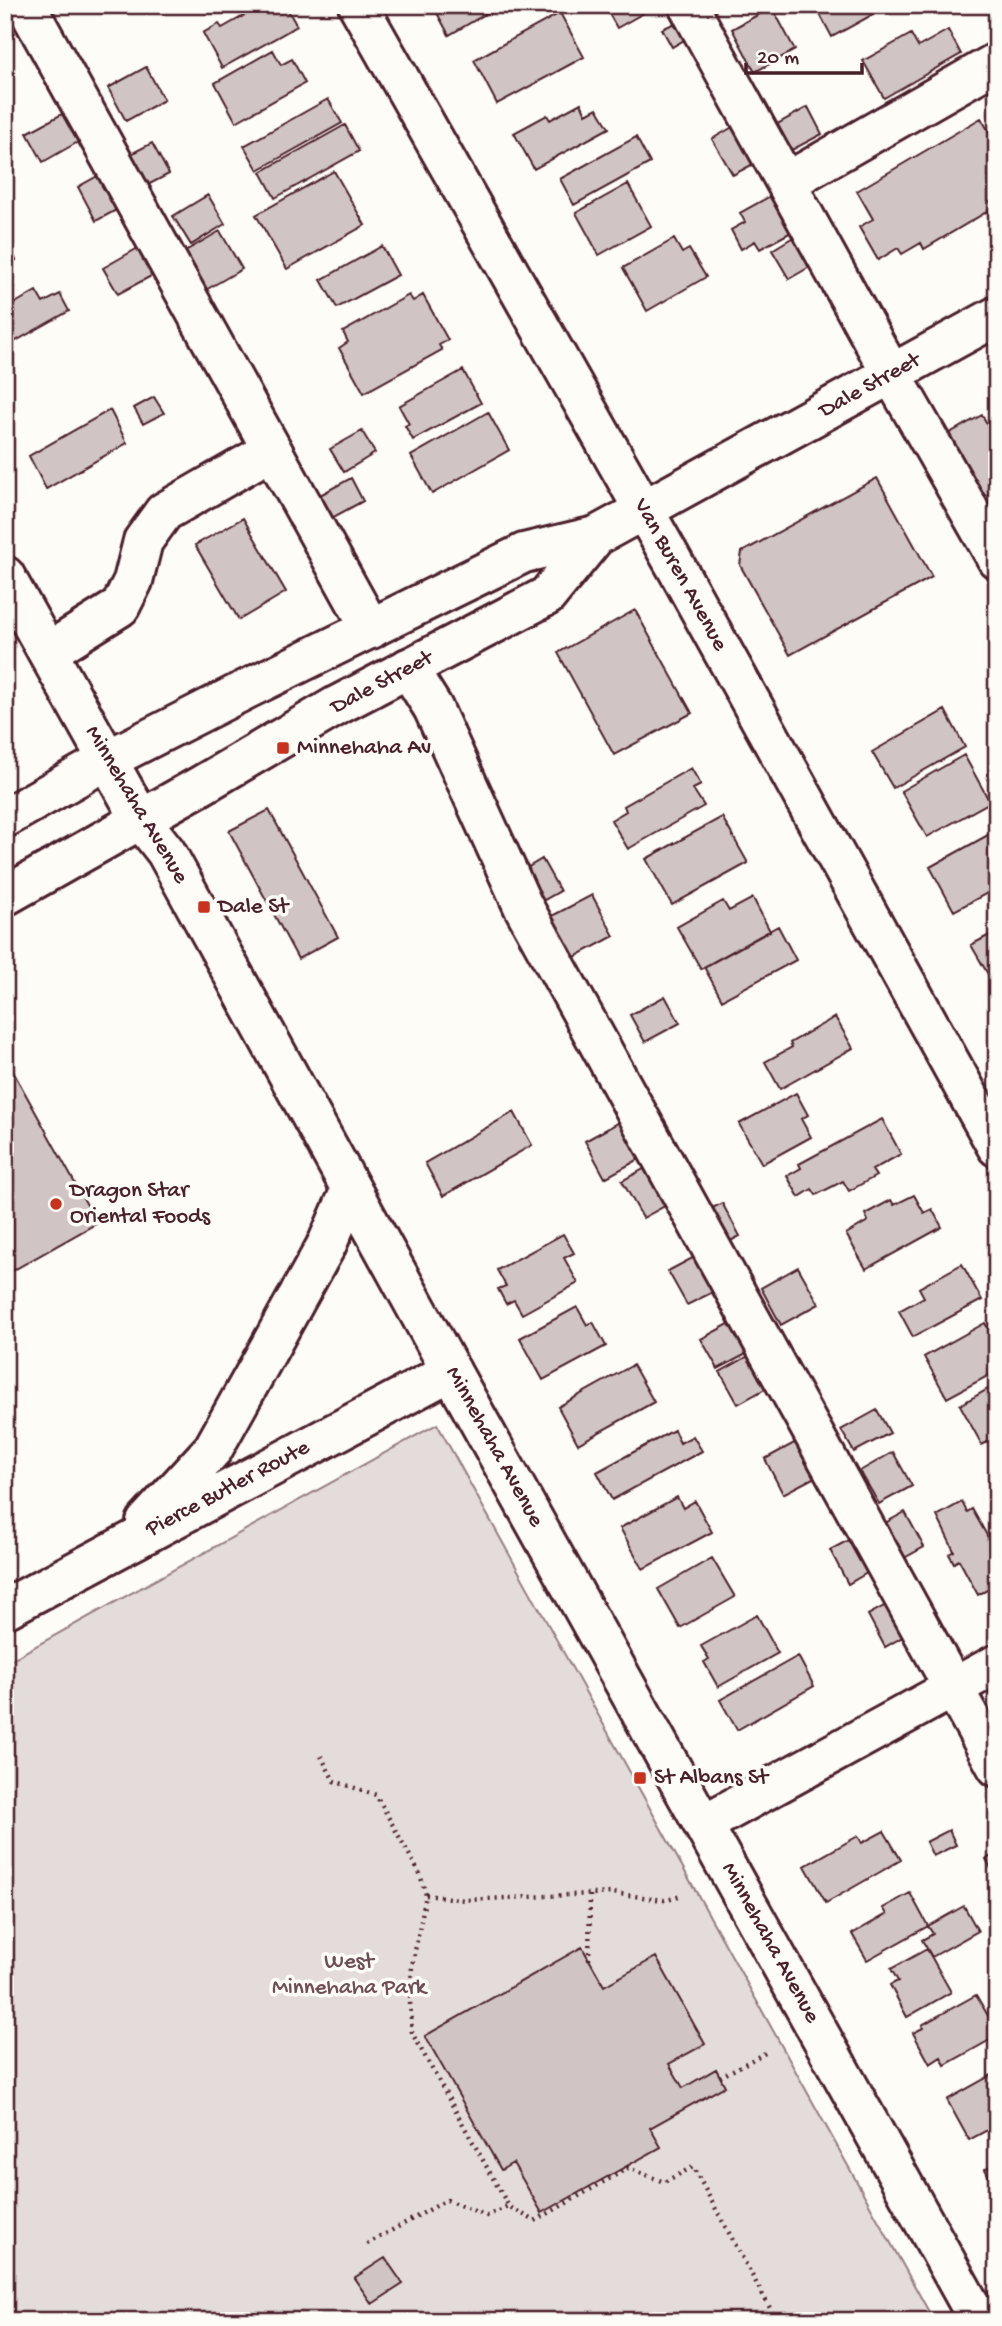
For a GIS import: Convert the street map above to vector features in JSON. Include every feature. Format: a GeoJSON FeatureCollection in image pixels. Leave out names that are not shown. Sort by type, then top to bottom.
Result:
{"type":"FeatureCollection","features":[{"type":"Feature","properties":{"kind":"main road"},"geometry":{"type":"LineString","coordinates":[[26,5],[371,629]]}},
{"type":"Feature","properties":{"kind":"main road","name":"Van Buren Avenue"},"geometry":{"type":"LineString","coordinates":[[358,5],[644,510],[997,1147]]}},
{"type":"Feature","properties":{"kind":"main road"},"geometry":{"type":"LineString","coordinates":[[688,5],[997,559]]}},
{"type":"Feature","properties":{"kind":"main road"},"geometry":{"type":"LineString","coordinates":[[787,182],[997,62]]}},
{"type":"Feature","properties":{"kind":"main road","name":"Dale Street"},"geometry":{"type":"LineString","coordinates":[[5,818],[107,760],[524,553],[596,536],[997,316]]}},
{"type":"Feature","properties":{"kind":"main road"},"geometry":{"type":"LineString","coordinates":[[48,652],[120,607],[133,581],[143,541],[164,512],[272,450]]}},
{"type":"Feature","properties":{"kind":"main road","name":"Dale Street"},"geometry":{"type":"LineString","coordinates":[[5,896],[338,705],[547,596],[596,536]]}},
{"type":"Feature","properties":{"kind":"main road","name":"Minnehaha Avenue"},"geometry":{"type":"LineString","coordinates":[[5,576],[141,820],[166,852],[979,2321]]}},
{"type":"Feature","properties":{"kind":"main road"},"geometry":{"type":"LineString","coordinates":[[408,668],[433,708],[523,906],[997,1767]]}},
{"type":"Feature","properties":{"kind":"main road"},"geometry":{"type":"LineString","coordinates":[[128,1542],[213,1449],[327,1244],[351,1189]]}},
{"type":"Feature","properties":{"kind":"main road","name":"Pierce Butler Route"},"geometry":{"type":"LineString","coordinates":[[5,1609],[451,1371]]}},
{"type":"Feature","properties":{"kind":"main road"},"geometry":{"type":"LineString","coordinates":[[704,1824],[997,1664]]}},
{"type":"Feature","properties":{"kind":"path"},"geometry":{"type":"LineString","coordinates":[[321,1756],[334,1781],[376,1796],[421,1874],[426,1895],[412,1966],[412,2033],[508,2206],[535,2221],[628,2168],[664,2182],[693,2167],[777,2321]]}},
{"type":"Feature","properties":{"kind":"path"},"geometry":{"type":"LineString","coordinates":[[426,1895],[465,1900],[612,1893],[664,1900],[681,1895]]}},
{"type":"Feature","properties":{"kind":"path"},"geometry":{"type":"LineString","coordinates":[[589,1960],[590,1894]]}},
{"type":"Feature","properties":{"kind":"path"},"geometry":{"type":"LineString","coordinates":[[720,2077],[768,2052]]}},
{"type":"Feature","properties":{"kind":"path"},"geometry":{"type":"LineString","coordinates":[[367,2245],[447,2200],[487,2216],[508,2206]]}},
{"type":"Feature","properties":{"kind":"green space","name":"West Minnehaha Park"},"geometry":{"type":"Polygon","coordinates":[[[437,1424],[934,2321],[5,2321],[5,1663],[437,1424]]]}},
{"type":"Feature","properties":{"kind":"building"},"geometry":{"type":"Polygon","coordinates":[[[263,5],[285,5],[297,26],[222,68],[203,33],[219,24],[222,28],[263,5]]]}},
{"type":"Feature","properties":{"kind":"building"},"geometry":{"type":"Polygon","coordinates":[[[451,5],[501,5],[449,35],[437,13],[451,5]]]}},
{"type":"Feature","properties":{"kind":"building"},"geometry":{"type":"Polygon","coordinates":[[[604,5],[653,5],[654,7],[617,28],[604,5]]]}},
{"type":"Feature","properties":{"kind":"building"},"geometry":{"type":"Polygon","coordinates":[[[815,5],[890,5],[832,37],[815,5]]]}},
{"type":"Feature","properties":{"kind":"building"},"geometry":{"type":"Polygon","coordinates":[[[772,7],[795,50],[755,72],[732,29],[772,7]]]}},
{"type":"Feature","properties":{"kind":"building"},"geometry":{"type":"Polygon","coordinates":[[[560,13],[584,57],[497,104],[474,60],[560,13]]]}},
{"type":"Feature","properties":{"kind":"building"},"geometry":{"type":"Polygon","coordinates":[[[675,23],[684,40],[672,47],[662,29],[675,23]]]}},
{"type":"Feature","properties":{"kind":"building"},"geometry":{"type":"Polygon","coordinates":[[[948,30],[961,54],[884,98],[863,61],[911,34],[918,47],[948,30]]]}},
{"type":"Feature","properties":{"kind":"building"},"geometry":{"type":"Polygon","coordinates":[[[273,50],[281,65],[292,59],[305,83],[236,122],[215,83],[273,50]]]}},
{"type":"Feature","properties":{"kind":"building"},"geometry":{"type":"Polygon","coordinates":[[[146,67],[164,100],[126,121],[108,88],[146,67]]]}},
{"type":"Feature","properties":{"kind":"building"},"geometry":{"type":"Polygon","coordinates":[[[328,99],[342,123],[258,170],[244,146],[328,99]]]}},
{"type":"Feature","properties":{"kind":"building"},"geometry":{"type":"Polygon","coordinates":[[[581,103],[586,114],[597,108],[609,128],[534,169],[514,133],[547,115],[550,120],[581,103]]]}},
{"type":"Feature","properties":{"kind":"building"},"geometry":{"type":"Polygon","coordinates":[[[808,107],[822,134],[788,152],[774,126],[808,107]]]}},
{"type":"Feature","properties":{"kind":"building"},"geometry":{"type":"Polygon","coordinates":[[[62,114],[78,142],[43,162],[27,133],[62,114]]]}},
{"type":"Feature","properties":{"kind":"building"},"geometry":{"type":"Polygon","coordinates":[[[981,118],[997,145],[997,198],[990,202],[993,208],[924,249],[921,243],[902,254],[898,248],[878,260],[859,227],[873,219],[857,191],[981,118]]]}},
{"type":"Feature","properties":{"kind":"building"},"geometry":{"type":"Polygon","coordinates":[[[345,125],[359,151],[275,198],[261,172],[345,125]]]}},
{"type":"Feature","properties":{"kind":"building"},"geometry":{"type":"Polygon","coordinates":[[[736,125],[757,162],[733,175],[712,139],[736,125]]]}},
{"type":"Feature","properties":{"kind":"building"},"geometry":{"type":"Polygon","coordinates":[[[636,137],[650,163],[574,205],[560,179],[636,137]]]}},
{"type":"Feature","properties":{"kind":"building"},"geometry":{"type":"Polygon","coordinates":[[[152,143],[169,174],[142,188],[125,157],[152,143]]]}},
{"type":"Feature","properties":{"kind":"building"},"geometry":{"type":"Polygon","coordinates":[[[334,171],[365,225],[287,269],[256,215],[334,171]]]}},
{"type":"Feature","properties":{"kind":"building"},"geometry":{"type":"Polygon","coordinates":[[[101,174],[120,208],[96,221],[78,187],[101,174]]]}},
{"type":"Feature","properties":{"kind":"building"},"geometry":{"type":"Polygon","coordinates":[[[628,184],[651,226],[599,255],[576,213],[628,184]]]}},
{"type":"Feature","properties":{"kind":"building"},"geometry":{"type":"Polygon","coordinates":[[[774,194],[795,230],[760,249],[755,241],[741,249],[731,230],[745,222],[740,213],[774,194]]]}},
{"type":"Feature","properties":{"kind":"building"},"geometry":{"type":"Polygon","coordinates":[[[208,195],[225,224],[191,245],[173,216],[208,195]]]}},
{"type":"Feature","properties":{"kind":"building"},"geometry":{"type":"Polygon","coordinates":[[[220,231],[242,269],[204,291],[182,253],[220,231]]]}},
{"type":"Feature","properties":{"kind":"building"},"geometry":{"type":"Polygon","coordinates":[[[795,236],[813,265],[789,279],[772,250],[795,236]]]}},
{"type":"Feature","properties":{"kind":"building"},"geometry":{"type":"Polygon","coordinates":[[[5,239],[16,260],[5,266],[5,239]]]}},
{"type":"Feature","properties":{"kind":"building"},"geometry":{"type":"Polygon","coordinates":[[[674,239],[682,253],[689,249],[706,277],[647,311],[623,268],[674,239]]]}},
{"type":"Feature","properties":{"kind":"building"},"geometry":{"type":"Polygon","coordinates":[[[382,246],[398,275],[337,308],[321,280],[382,246]]]}},
{"type":"Feature","properties":{"kind":"building"},"geometry":{"type":"Polygon","coordinates":[[[138,248],[153,275],[118,294],[103,268],[138,248]]]}},
{"type":"Feature","properties":{"kind":"building"},"geometry":{"type":"Polygon","coordinates":[[[36,291],[43,303],[60,294],[69,311],[5,347],[5,309],[36,291]]]}},
{"type":"Feature","properties":{"kind":"building"},"geometry":{"type":"Polygon","coordinates":[[[409,295],[413,301],[423,295],[448,340],[439,345],[442,350],[364,393],[339,348],[348,342],[343,332],[409,295]]]}},
{"type":"Feature","properties":{"kind":"building"},"geometry":{"type":"Polygon","coordinates":[[[463,370],[481,403],[413,440],[405,426],[409,424],[399,406],[463,370]]]}},
{"type":"Feature","properties":{"kind":"building"},"geometry":{"type":"Polygon","coordinates":[[[154,397],[164,413],[143,424],[134,408],[154,397]]]}},
{"type":"Feature","properties":{"kind":"building"},"geometry":{"type":"Polygon","coordinates":[[[110,410],[127,443],[46,489],[29,456],[110,410]]]}},
{"type":"Feature","properties":{"kind":"building"},"geometry":{"type":"Polygon","coordinates":[[[488,412],[509,450],[432,494],[411,456],[488,412]]]}},
{"type":"Feature","properties":{"kind":"building"},"geometry":{"type":"Polygon","coordinates":[[[982,415],[997,441],[997,490],[983,497],[948,434],[982,415]]]}},
{"type":"Feature","properties":{"kind":"building"},"geometry":{"type":"Polygon","coordinates":[[[362,431],[375,453],[344,472],[330,449],[362,431]]]}},
{"type":"Feature","properties":{"kind":"building"},"geometry":{"type":"Polygon","coordinates":[[[351,478],[363,501],[332,518],[320,495],[351,478]]]}},
{"type":"Feature","properties":{"kind":"building"},"geometry":{"type":"Polygon","coordinates":[[[877,478],[932,577],[790,655],[740,565],[742,552],[877,478]]]}},
{"type":"Feature","properties":{"kind":"building"},"geometry":{"type":"Polygon","coordinates":[[[243,518],[286,592],[239,620],[195,545],[243,518]]]}},
{"type":"Feature","properties":{"kind":"building"},"geometry":{"type":"Polygon","coordinates":[[[635,610],[692,713],[614,755],[558,653],[635,610]]]}},
{"type":"Feature","properties":{"kind":"building"},"geometry":{"type":"Polygon","coordinates":[[[945,710],[965,747],[893,788],[872,752],[945,710]]]}},
{"type":"Feature","properties":{"kind":"building"},"geometry":{"type":"Polygon","coordinates":[[[964,755],[990,802],[927,837],[901,791],[964,755]]]}},
{"type":"Feature","properties":{"kind":"building"},"geometry":{"type":"Polygon","coordinates":[[[691,768],[701,785],[693,789],[704,806],[628,849],[611,820],[626,811],[624,806],[691,768]]]}},
{"type":"Feature","properties":{"kind":"building"},"geometry":{"type":"Polygon","coordinates":[[[269,810],[338,937],[298,959],[229,831],[269,810]]]}},
{"type":"Feature","properties":{"kind":"building"},"geometry":{"type":"Polygon","coordinates":[[[722,817],[748,863],[672,905],[646,859],[722,817]]]}},
{"type":"Feature","properties":{"kind":"building"},"geometry":{"type":"Polygon","coordinates":[[[997,830],[997,888],[954,911],[930,867],[997,830]]]}},
{"type":"Feature","properties":{"kind":"building"},"geometry":{"type":"Polygon","coordinates":[[[542,859],[560,891],[537,904],[520,872],[542,859]]]}},
{"type":"Feature","properties":{"kind":"building"},"geometry":{"type":"Polygon","coordinates":[[[592,895],[614,936],[573,958],[550,917],[592,895]]]}},
{"type":"Feature","properties":{"kind":"building"},"geometry":{"type":"Polygon","coordinates":[[[753,898],[770,931],[701,969],[677,927],[723,901],[729,911],[753,898]]]}},
{"type":"Feature","properties":{"kind":"building"},"geometry":{"type":"Polygon","coordinates":[[[778,926],[796,960],[722,1000],[704,967],[778,926]]]}},
{"type":"Feature","properties":{"kind":"building"},"geometry":{"type":"Polygon","coordinates":[[[997,931],[997,972],[989,976],[971,945],[997,931]]]}},
{"type":"Feature","properties":{"kind":"building"},"geometry":{"type":"Polygon","coordinates":[[[665,996],[680,1023],[645,1042],[630,1015],[665,996]]]}},
{"type":"Feature","properties":{"kind":"building"},"geometry":{"type":"Polygon","coordinates":[[[835,1017],[853,1048],[780,1089],[765,1062],[792,1047],[790,1043],[835,1017]]]}},
{"type":"Feature","properties":{"kind":"building"},"geometry":{"type":"Polygon","coordinates":[[[5,1057],[97,1223],[5,1275],[5,1057]]]}},
{"type":"Feature","properties":{"kind":"building"},"geometry":{"type":"Polygon","coordinates":[[[796,1093],[808,1115],[801,1119],[811,1137],[762,1164],[739,1124],[796,1093]]]}},
{"type":"Feature","properties":{"kind":"building"},"geometry":{"type":"Polygon","coordinates":[[[514,1112],[532,1145],[443,1196],[425,1163],[514,1112]]]}},
{"type":"Feature","properties":{"kind":"building"},"geometry":{"type":"Polygon","coordinates":[[[882,1119],[901,1154],[872,1170],[876,1176],[849,1191],[843,1181],[816,1195],[812,1189],[799,1197],[787,1176],[801,1168],[799,1164],[882,1119]]]}},
{"type":"Feature","properties":{"kind":"building"},"geometry":{"type":"Polygon","coordinates":[[[623,1120],[643,1157],[605,1178],[585,1141],[623,1120]]]}},
{"type":"Feature","properties":{"kind":"building"},"geometry":{"type":"Polygon","coordinates":[[[649,1166],[670,1203],[643,1218],[622,1181],[649,1166]]]}},
{"type":"Feature","properties":{"kind":"building"},"geometry":{"type":"Polygon","coordinates":[[[914,1195],[924,1213],[932,1209],[942,1227],[866,1269],[846,1234],[868,1221],[865,1214],[891,1200],[894,1205],[914,1195]]]}},
{"type":"Feature","properties":{"kind":"building"},"geometry":{"type":"Polygon","coordinates":[[[722,1203],[740,1236],[719,1247],[701,1214],[722,1203]]]}},
{"type":"Feature","properties":{"kind":"building"},"geometry":{"type":"Polygon","coordinates":[[[563,1234],[574,1253],[564,1258],[578,1283],[522,1314],[514,1300],[506,1304],[498,1289],[506,1286],[497,1270],[563,1234]]]}},
{"type":"Feature","properties":{"kind":"building"},"geometry":{"type":"Polygon","coordinates":[[[698,1255],[717,1290],[687,1305],[668,1271],[698,1255]]]}},
{"type":"Feature","properties":{"kind":"building"},"geometry":{"type":"Polygon","coordinates":[[[962,1264],[982,1300],[913,1337],[899,1311],[924,1297],[919,1288],[962,1264]]]}},
{"type":"Feature","properties":{"kind":"building"},"geometry":{"type":"Polygon","coordinates":[[[798,1267],[819,1304],[781,1325],[761,1288],[798,1267]]]}},
{"type":"Feature","properties":{"kind":"building"},"geometry":{"type":"Polygon","coordinates":[[[577,1307],[587,1325],[593,1322],[606,1346],[543,1380],[520,1338],[577,1307]]]}},
{"type":"Feature","properties":{"kind":"building"},"geometry":{"type":"Polygon","coordinates":[[[736,1320],[752,1351],[718,1369],[701,1339],[736,1320]]]}},
{"type":"Feature","properties":{"kind":"building"},"geometry":{"type":"Polygon","coordinates":[[[985,1323],[997,1344],[997,1371],[947,1398],[924,1357],[985,1323]]]}},
{"type":"Feature","properties":{"kind":"building"},"geometry":{"type":"Polygon","coordinates":[[[754,1353],[772,1385],[738,1404],[720,1372],[754,1353]]]}},
{"type":"Feature","properties":{"kind":"building"},"geometry":{"type":"Polygon","coordinates":[[[633,1365],[654,1402],[578,1444],[558,1407],[633,1365]]]}},
{"type":"Feature","properties":{"kind":"building"},"geometry":{"type":"Polygon","coordinates":[[[997,1384],[997,1437],[982,1445],[960,1405],[997,1384]]]}},
{"type":"Feature","properties":{"kind":"building"},"geometry":{"type":"Polygon","coordinates":[[[877,1410],[890,1433],[854,1452],[841,1430],[877,1410]]]}},
{"type":"Feature","properties":{"kind":"building"},"geometry":{"type":"Polygon","coordinates":[[[674,1430],[680,1443],[693,1436],[702,1451],[612,1500],[597,1472],[674,1430]]]}},
{"type":"Feature","properties":{"kind":"building"},"geometry":{"type":"Polygon","coordinates":[[[796,1442],[815,1477],[783,1494],[765,1459],[796,1442]]]}},
{"type":"Feature","properties":{"kind":"building"},"geometry":{"type":"Polygon","coordinates":[[[893,1452],[912,1486],[879,1504],[860,1471],[893,1452]]]}},
{"type":"Feature","properties":{"kind":"building"},"geometry":{"type":"Polygon","coordinates":[[[677,1497],[683,1508],[695,1501],[712,1532],[643,1569],[620,1528],[677,1497]]]}},
{"type":"Feature","properties":{"kind":"building"},"geometry":{"type":"Polygon","coordinates":[[[962,1502],[967,1512],[972,1509],[997,1553],[997,1585],[978,1595],[959,1560],[954,1563],[949,1554],[954,1551],[937,1516],[962,1502]]]}},
{"type":"Feature","properties":{"kind":"building"},"geometry":{"type":"Polygon","coordinates":[[[905,1512],[924,1547],[897,1562],[878,1527],[905,1512]]]}},
{"type":"Feature","properties":{"kind":"building"},"geometry":{"type":"Polygon","coordinates":[[[854,1537],[872,1570],[848,1584],[830,1550],[854,1537]]]}},
{"type":"Feature","properties":{"kind":"building"},"geometry":{"type":"Polygon","coordinates":[[[712,1558],[735,1597],[680,1628],[658,1589],[712,1558]]]}},
{"type":"Feature","properties":{"kind":"building"},"geometry":{"type":"Polygon","coordinates":[[[895,1600],[913,1631],[885,1647],[868,1615],[895,1600]]]}},
{"type":"Feature","properties":{"kind":"building"},"geometry":{"type":"Polygon","coordinates":[[[757,1615],[778,1653],[718,1687],[704,1662],[709,1659],[701,1646],[757,1615]]]}},
{"type":"Feature","properties":{"kind":"building"},"geometry":{"type":"Polygon","coordinates":[[[798,1656],[814,1686],[737,1730],[720,1700],[798,1656]]]}},
{"type":"Feature","properties":{"kind":"building"},"geometry":{"type":"Polygon","coordinates":[[[949,1830],[956,1845],[933,1856],[926,1842],[949,1830]]]}},
{"type":"Feature","properties":{"kind":"building"},"geometry":{"type":"Polygon","coordinates":[[[884,1831],[901,1860],[826,1903],[805,1866],[858,1836],[862,1843],[884,1831]]]}},
{"type":"Feature","properties":{"kind":"building"},"geometry":{"type":"Polygon","coordinates":[[[997,1853],[997,1880],[986,1859],[997,1853]]]}},
{"type":"Feature","properties":{"kind":"building"},"geometry":{"type":"Polygon","coordinates":[[[910,1893],[928,1926],[867,1960],[852,1934],[887,1914],[883,1908],[910,1893]]]}},
{"type":"Feature","properties":{"kind":"building"},"geometry":{"type":"Polygon","coordinates":[[[964,1906],[978,1931],[932,1957],[922,1940],[933,1934],[928,1926],[964,1906]]]}},
{"type":"Feature","properties":{"kind":"building"},"geometry":{"type":"Polygon","coordinates":[[[582,1947],[604,1986],[656,1957],[705,2044],[669,2064],[683,2088],[716,2069],[725,2086],[650,2128],[661,2147],[542,2213],[513,2163],[501,2170],[425,2036],[582,1947]]]}},
{"type":"Feature","properties":{"kind":"building"},"geometry":{"type":"Polygon","coordinates":[[[927,1949],[951,1992],[907,2017],[890,1985],[898,1981],[891,1969],[927,1949]]]}},
{"type":"Feature","properties":{"kind":"building"},"geometry":{"type":"Polygon","coordinates":[[[976,1995],[997,2031],[997,2036],[945,2065],[941,2057],[930,2064],[913,2033],[923,2028],[922,2025],[976,1995]]]}},
{"type":"Feature","properties":{"kind":"building"},"geometry":{"type":"Polygon","coordinates":[[[997,2072],[997,2125],[969,2140],[947,2100],[997,2072]]]}},
{"type":"Feature","properties":{"kind":"building"},"geometry":{"type":"Polygon","coordinates":[[[997,2162],[997,2191],[985,2169],[997,2162]]]}},
{"type":"Feature","properties":{"kind":"building"},"geometry":{"type":"Polygon","coordinates":[[[385,2258],[403,2284],[372,2304],[354,2278],[385,2258]]]}},
{"type":"Feature","properties":{"kind":"place","name":"Minnehaha Av"},"geometry":{"type":"Point","coordinates":[283,748]}},
{"type":"Feature","properties":{"kind":"place","name":"Dale St"},"geometry":{"type":"Point","coordinates":[204,907]}},
{"type":"Feature","properties":{"kind":"place","name":"Dragon Star Oriental Foods"},"geometry":{"type":"Point","coordinates":[56,1204]}},
{"type":"Feature","properties":{"kind":"place","name":"St Albans St"},"geometry":{"type":"Point","coordinates":[640,1778]}}]}
